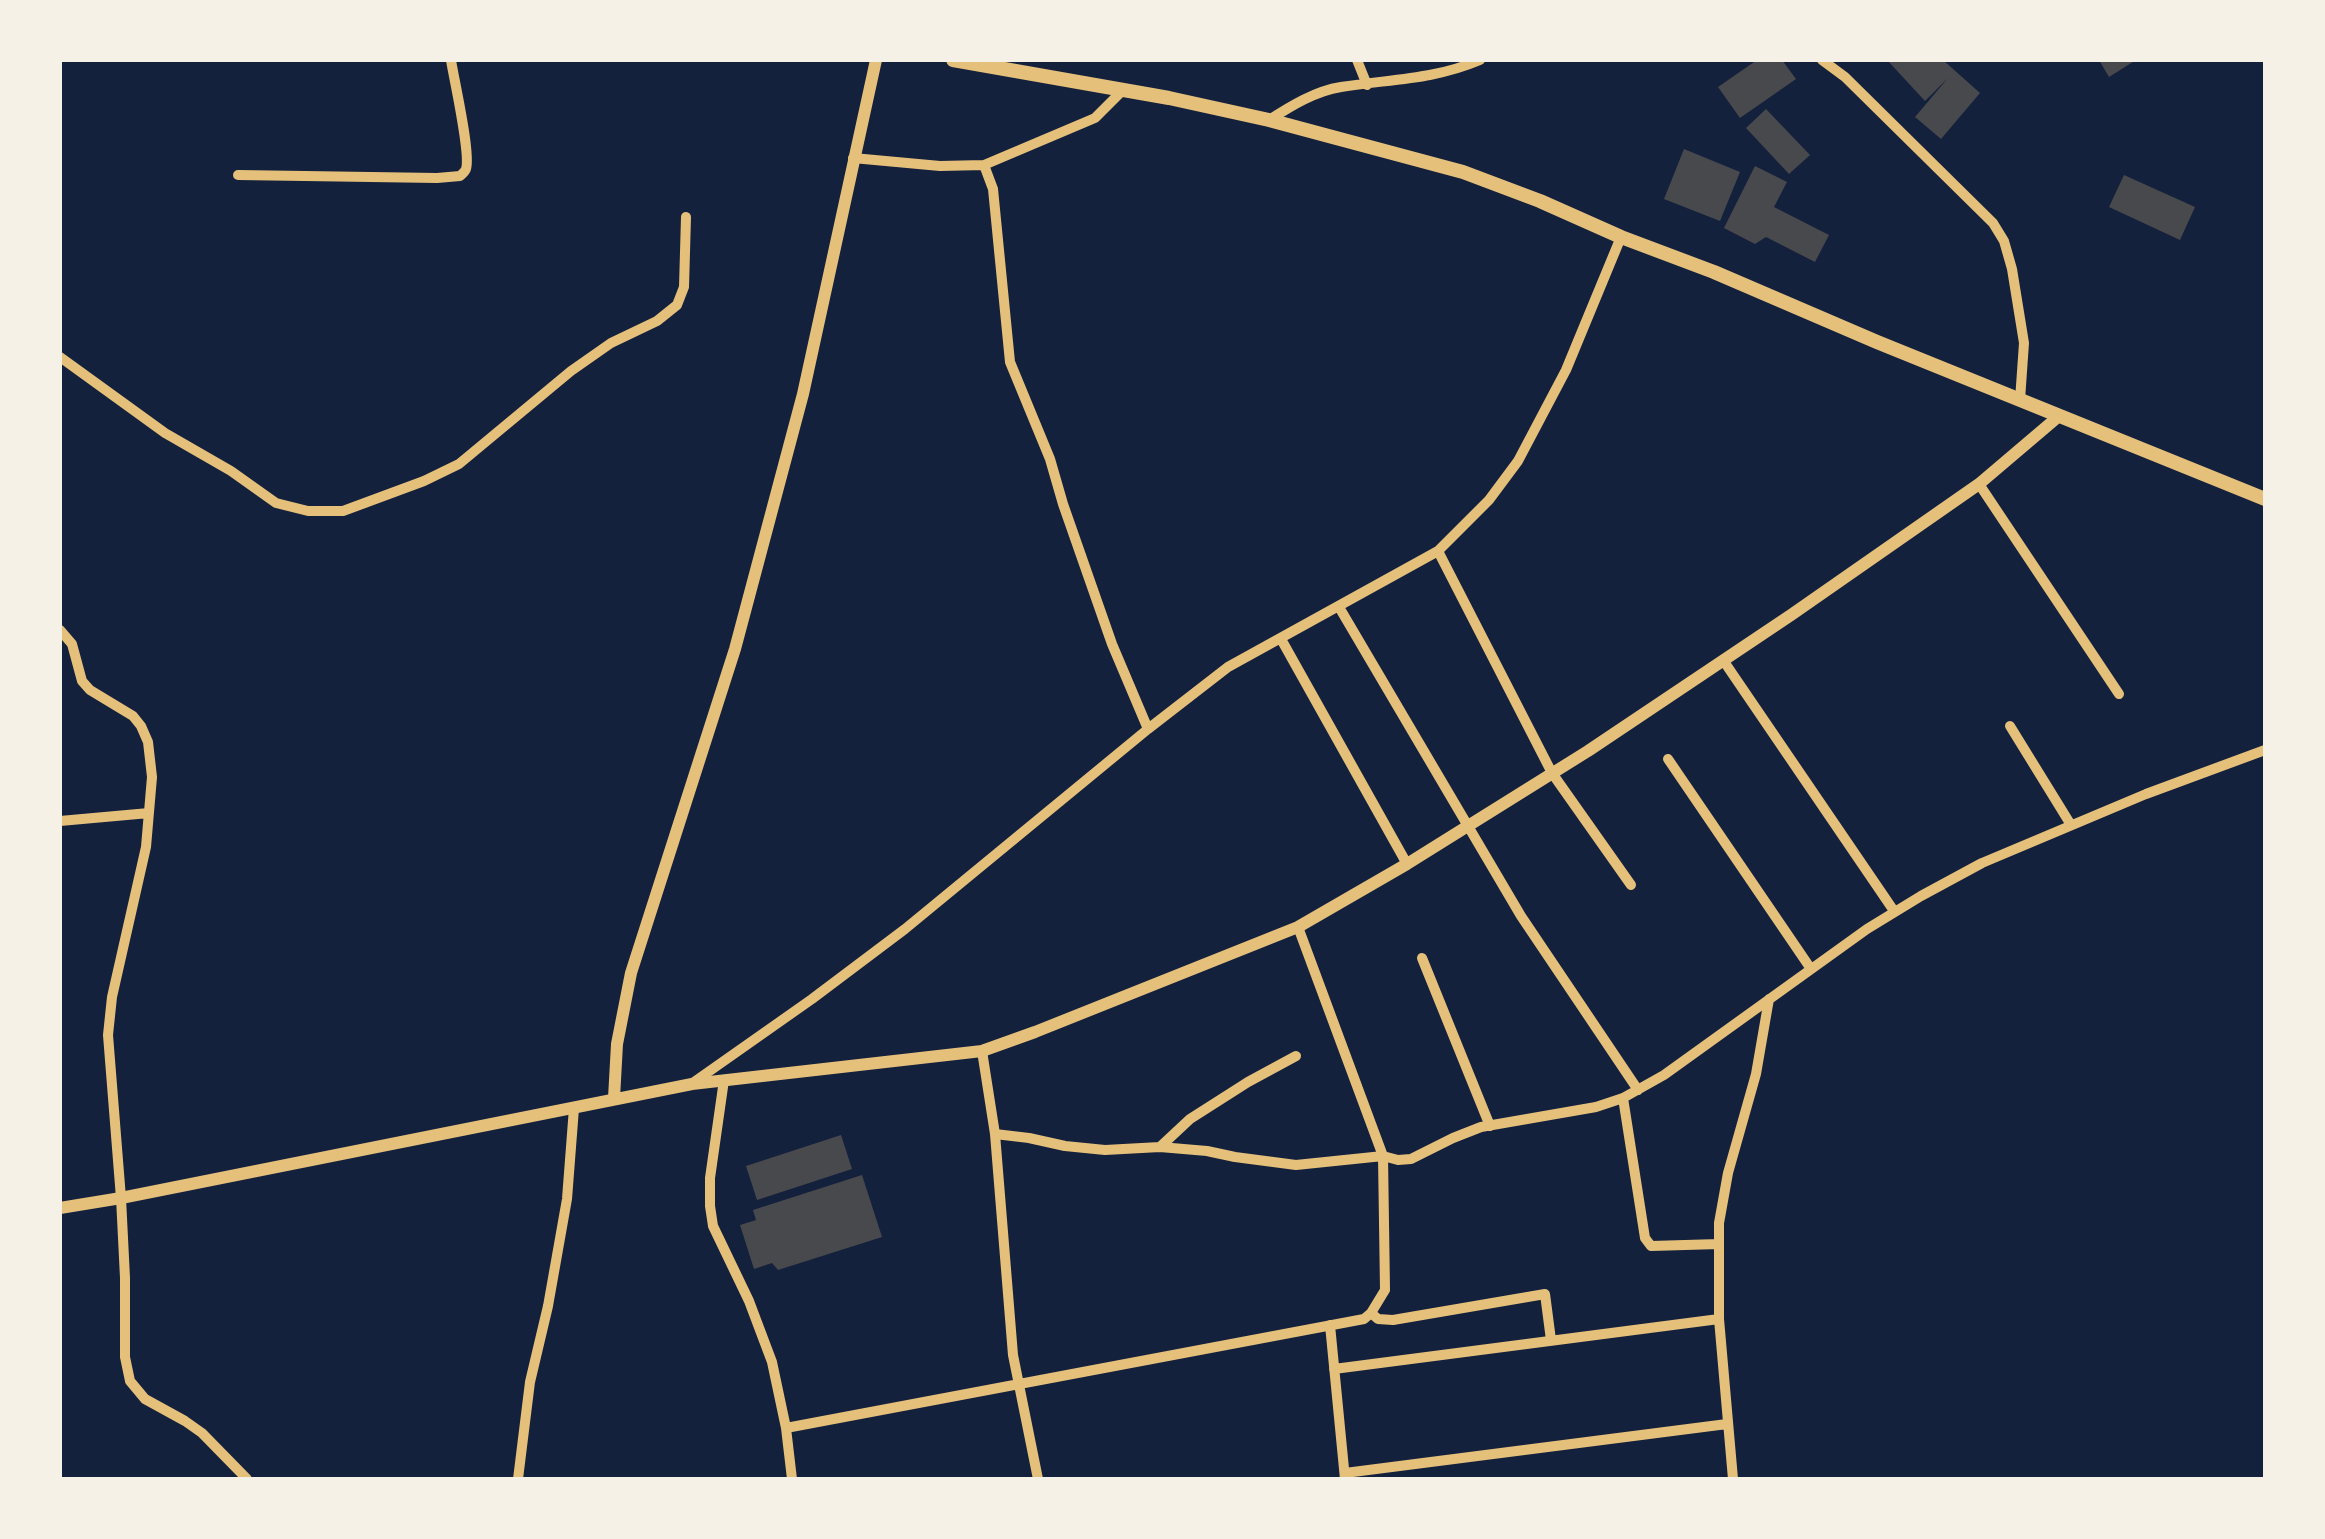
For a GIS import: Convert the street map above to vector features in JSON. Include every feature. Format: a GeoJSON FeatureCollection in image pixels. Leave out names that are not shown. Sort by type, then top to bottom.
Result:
{"type":"FeatureCollection","features":[{"type":"Feature","properties":{"kind":"main road"},"geometry":{"type":"LineString","coordinates":[[953,60],[1270,120],[1463,172],[2265,499]]}},
{"type":"Feature","properties":{"kind":"street"},"geometry":{"type":"LineString","coordinates":[[238,175],[460,176],[466,169],[466,155],[450,60]]}},
{"type":"Feature","properties":{"kind":"street"},"geometry":{"type":"LineString","coordinates":[[614,1098],[617,1044],[632,973],[735,650],[803,394],[876,60]]}},
{"type":"Feature","properties":{"kind":"street"},"geometry":{"type":"LineString","coordinates":[[1357,60],[1367,85]]}},
{"type":"Feature","properties":{"kind":"street"},"geometry":{"type":"LineString","coordinates":[[1270,120],[1301,101],[1338,87],[1412,80],[1480,60]]}},
{"type":"Feature","properties":{"kind":"street"},"geometry":{"type":"LineString","coordinates":[[1822,60],[1845,77],[1994,223],[2004,240],[2024,343],[2020,400]]}},
{"type":"Feature","properties":{"kind":"street"},"geometry":{"type":"LineString","coordinates":[[853,158],[940,166],[984,164],[1095,118],[1123,90]]}},
{"type":"Feature","properties":{"kind":"street"},"geometry":{"type":"LineString","coordinates":[[984,164],[992,190],[1010,362],[1050,459],[1112,644],[1148,729]]}},
{"type":"Feature","properties":{"kind":"street"},"geometry":{"type":"LineString","coordinates":[[60,357],[165,432],[232,471],[276,503],[308,512],[343,512],[459,464],[571,371],[611,344],[657,322],[677,305],[684,287],[686,217]]}},
{"type":"Feature","properties":{"kind":"street"},"geometry":{"type":"LineString","coordinates":[[692,1084],[905,929],[1228,667],[1438,552],[1489,500],[1518,461],[1566,370],[1621,237]]}},
{"type":"Feature","properties":{"kind":"street"},"geometry":{"type":"LineString","coordinates":[[60,1208],[614,1098],[692,1084],[982,1051],[1035,1032],[1298,927],[1407,864],[1723,660],[1979,484],[2059,416]]}},
{"type":"Feature","properties":{"kind":"street"},"geometry":{"type":"LineString","coordinates":[[1979,484],[2119,694]]}},
{"type":"Feature","properties":{"kind":"street"},"geometry":{"type":"LineString","coordinates":[[1438,552],[1552,773],[1631,885]]}},
{"type":"Feature","properties":{"kind":"street"},"geometry":{"type":"LineString","coordinates":[[1338,607],[1521,916],[1638,1090]]}},
{"type":"Feature","properties":{"kind":"street"},"geometry":{"type":"LineString","coordinates":[[60,630],[72,644],[82,681],[133,716],[141,726],[148,742],[152,777],[146,847],[112,997],[108,1035],[122,1198],[124,1357],[130,1381],[145,1398],[202,1433],[247,1479]]}},
{"type":"Feature","properties":{"kind":"street"},"geometry":{"type":"LineString","coordinates":[[1281,639],[1407,864]]}},
{"type":"Feature","properties":{"kind":"street"},"geometry":{"type":"LineString","coordinates":[[1723,660],[1894,912]]}},
{"type":"Feature","properties":{"kind":"street"},"geometry":{"type":"LineString","coordinates":[[2010,726],[2071,826]]}},
{"type":"Feature","properties":{"kind":"street"},"geometry":{"type":"LineString","coordinates":[[995,1134],[1105,1150],[1208,1151],[1296,1165],[1383,1156],[1411,1159],[1453,1138],[1490,1126],[1596,1107],[1624,1098],[1664,1074],[1894,912],[1982,863],[2146,794],[2265,750]]}},
{"type":"Feature","properties":{"kind":"street"},"geometry":{"type":"LineString","coordinates":[[1668,759],[1811,968]]}},
{"type":"Feature","properties":{"kind":"street"},"geometry":{"type":"LineString","coordinates":[[60,821],[149,813]]}},
{"type":"Feature","properties":{"kind":"street"},"geometry":{"type":"LineString","coordinates":[[786,1428],[1330,1326],[1364,1319],[1371,1313],[1384,1290],[1383,1156],[1298,927]]}},
{"type":"Feature","properties":{"kind":"street"},"geometry":{"type":"LineString","coordinates":[[1422,958],[1490,1126]]}},
{"type":"Feature","properties":{"kind":"street"},"geometry":{"type":"LineString","coordinates":[[1733,1479],[1719,1319],[1719,1223],[1728,1173],[1756,1074],[1769,998]]}},
{"type":"Feature","properties":{"kind":"street"},"geometry":{"type":"LineString","coordinates":[[982,1051],[995,1134],[1013,1355],[1038,1479]]}},
{"type":"Feature","properties":{"kind":"street"},"geometry":{"type":"LineString","coordinates":[[1160,1148],[1190,1119],[1296,1056]]}},
{"type":"Feature","properties":{"kind":"street"},"geometry":{"type":"LineString","coordinates":[[724,1080],[710,1178],[713,1226],[750,1302],[772,1362],[792,1479]]}},
{"type":"Feature","properties":{"kind":"street"},"geometry":{"type":"LineString","coordinates":[[1624,1098],[1645,1238],[1651,1246],[1662,1247],[1719,1244]]}},
{"type":"Feature","properties":{"kind":"street"},"geometry":{"type":"LineString","coordinates":[[518,1479],[530,1382],[548,1306],[566,1198],[574,1108]]}},
{"type":"Feature","properties":{"kind":"street"},"geometry":{"type":"LineString","coordinates":[[1371,1313],[1378,1319],[1393,1320],[1545,1294],[1550,1340]]}},
{"type":"Feature","properties":{"kind":"street"},"geometry":{"type":"LineString","coordinates":[[1334,1368],[1719,1319]]}},
{"type":"Feature","properties":{"kind":"street"},"geometry":{"type":"LineString","coordinates":[[1330,1326],[1345,1476],[1727,1424]]}},
{"type":"Feature","properties":{"kind":"building"},"geometry":{"type":"Polygon","coordinates":[[[1757,60],[1782,60],[1796,79],[1740,118],[1718,87],[1757,60]]]}},
{"type":"Feature","properties":{"kind":"building"},"geometry":{"type":"Polygon","coordinates":[[[1887,60],[1943,60],[1980,93],[1941,139],[1915,117],[1948,78],[1925,101],[1887,60]]]}},
{"type":"Feature","properties":{"kind":"building"},"geometry":{"type":"Polygon","coordinates":[[[2099,60],[2136,60],[2109,77],[2099,60]]]}},
{"type":"Feature","properties":{"kind":"building"},"geometry":{"type":"Polygon","coordinates":[[[1766,109],[1810,155],[1789,174],[1746,128],[1766,109]]]}},
{"type":"Feature","properties":{"kind":"building"},"geometry":{"type":"Polygon","coordinates":[[[1684,149],[1740,172],[1720,221],[1664,199],[1684,149]]]}},
{"type":"Feature","properties":{"kind":"building"},"geometry":{"type":"Polygon","coordinates":[[[1755,166],[1787,182],[1774,207],[1829,235],[1815,262],[1766,237],[1755,244],[1724,228],[1755,166]]]}},
{"type":"Feature","properties":{"kind":"building"},"geometry":{"type":"Polygon","coordinates":[[[2124,175],[2195,207],[2180,240],[2109,207],[2124,175]]]}},
{"type":"Feature","properties":{"kind":"building"},"geometry":{"type":"Polygon","coordinates":[[[841,1135],[852,1169],[757,1200],[746,1166],[841,1135]]]}},
{"type":"Feature","properties":{"kind":"building"},"geometry":{"type":"Polygon","coordinates":[[[862,1175],[882,1237],[778,1270],[772,1263],[754,1269],[740,1225],[756,1220],[753,1210],[862,1175]]]}}]}
